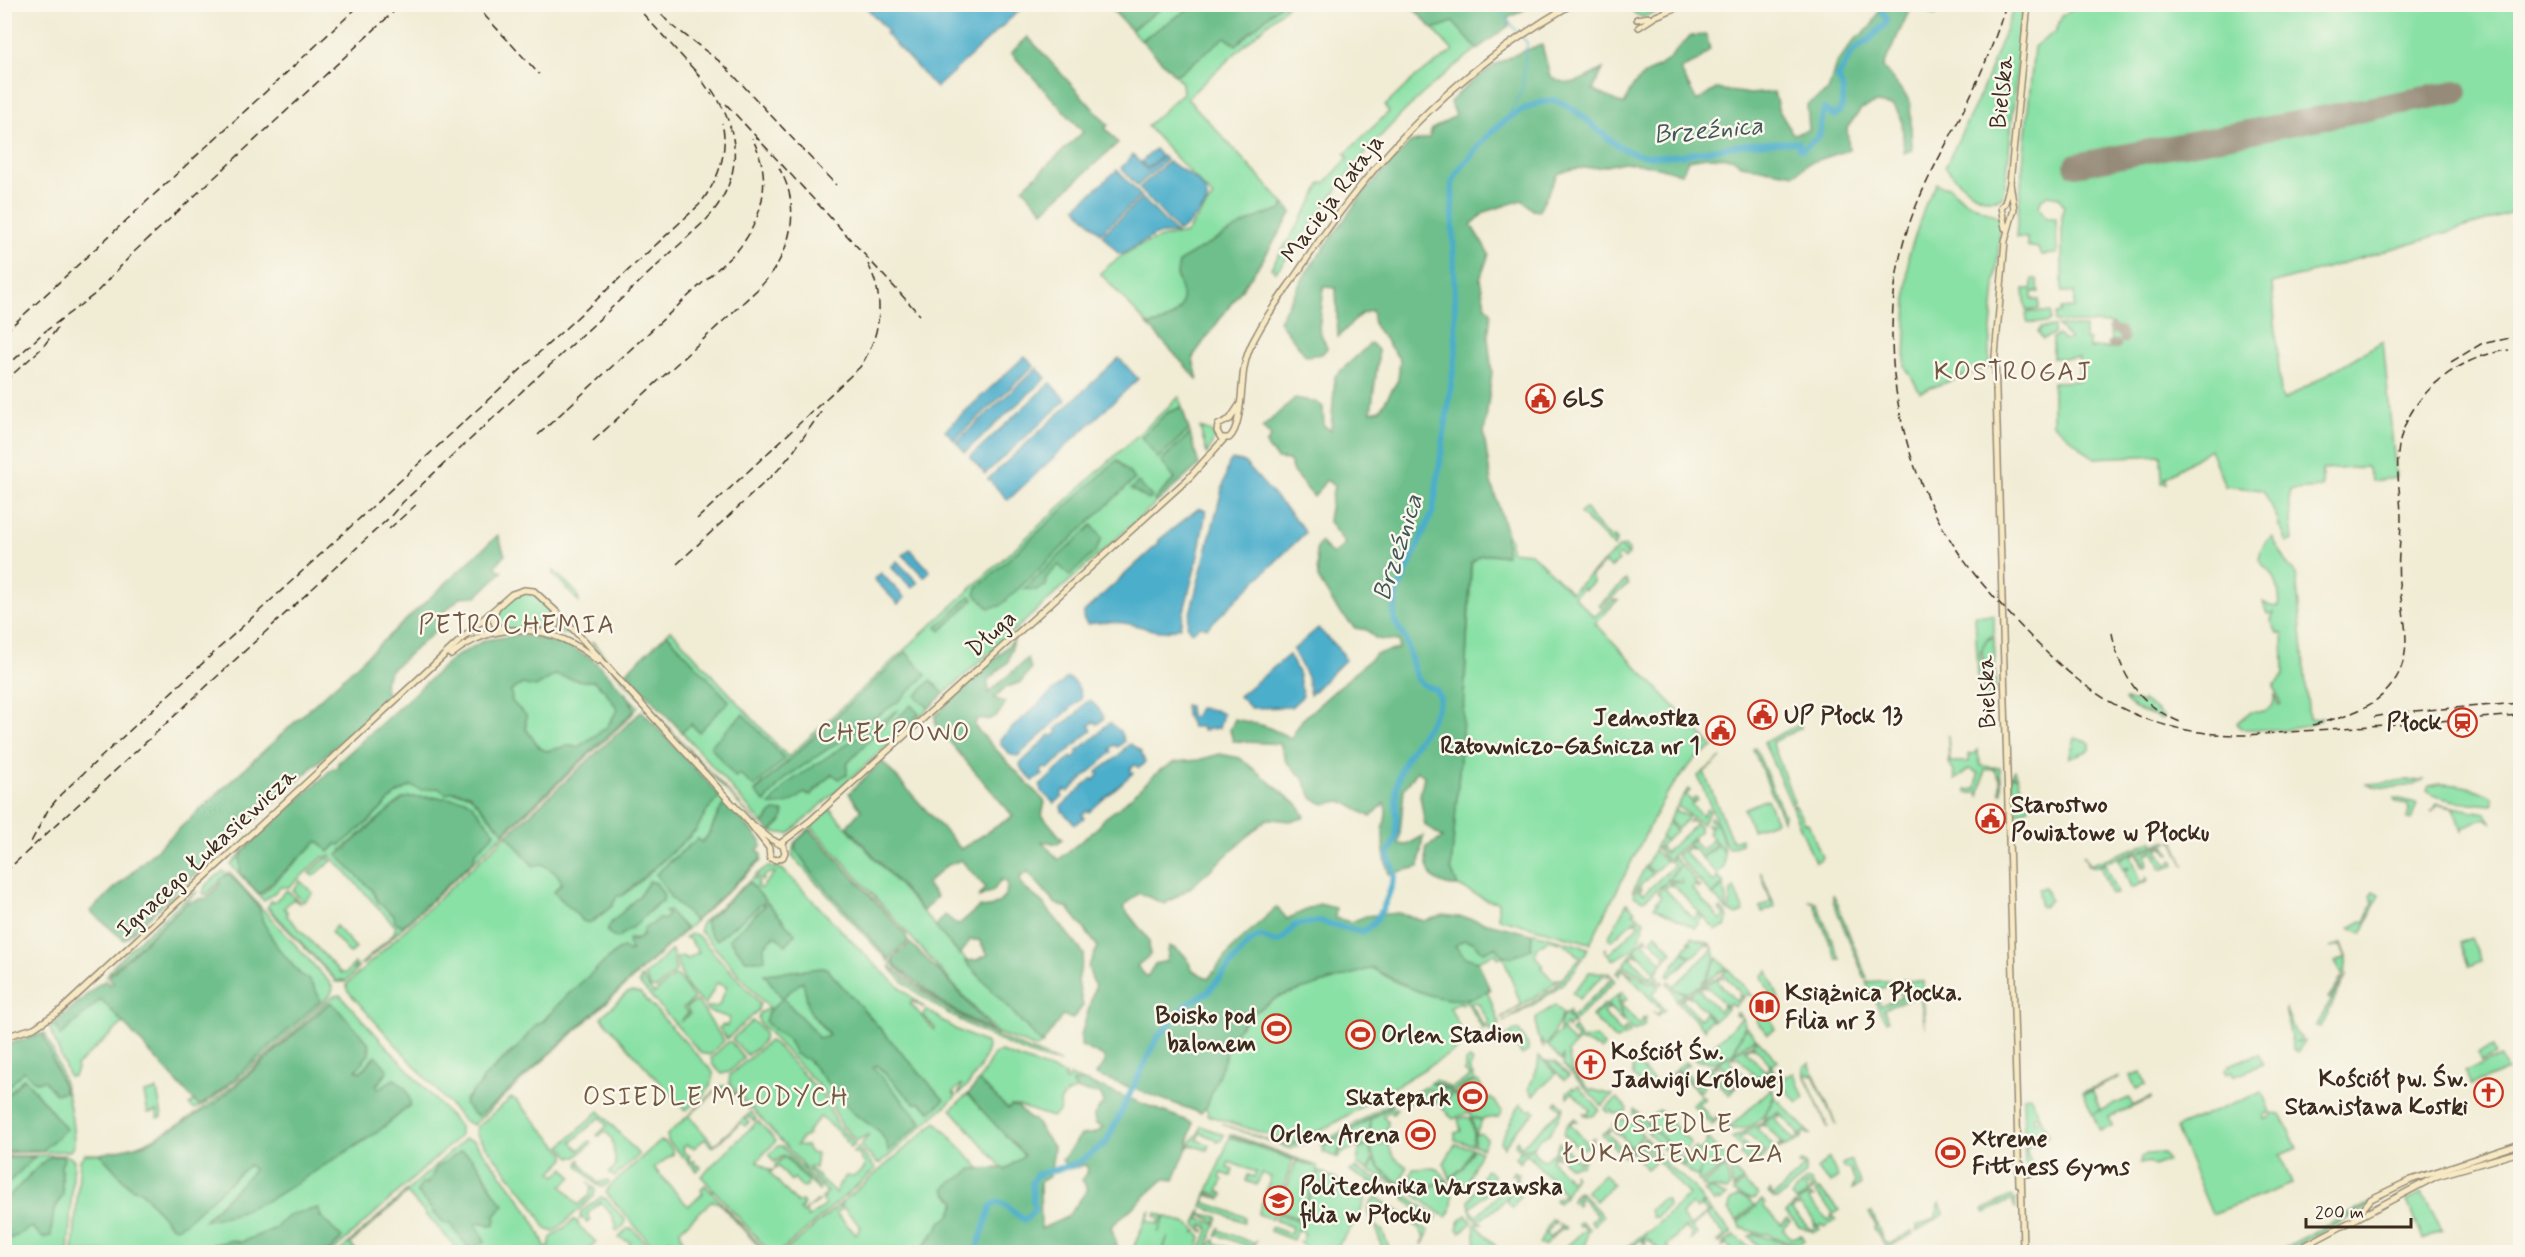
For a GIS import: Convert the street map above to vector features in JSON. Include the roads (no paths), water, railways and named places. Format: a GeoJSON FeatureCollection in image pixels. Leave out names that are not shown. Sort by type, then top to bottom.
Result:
{"type":"FeatureCollection","features":[{"type":"Feature","properties":{"kind":"main road","name":"Macieja Rataja"},"geometry":{"type":"LineString","coordinates":[[1534,28],[1565,4]]}},
{"type":"Feature","properties":{"kind":"main road","name":"Macieja Rataja"},"geometry":{"type":"LineString","coordinates":[[1234,428],[1240,404],[1244,368],[1256,334],[1337,214],[1368,174],[1410,128],[1445,95],[1496,54],[1572,4]]}},
{"type":"Feature","properties":{"kind":"main road"},"geometry":{"type":"LineString","coordinates":[[1640,27],[1656,16],[1685,4]]}},
{"type":"Feature","properties":{"kind":"main road","name":"Bielska"},"geometry":{"type":"LineString","coordinates":[[2005,241],[2001,207],[2005,203],[2010,183],[2028,4]]}},
{"type":"Feature","properties":{"kind":"main road"},"geometry":{"type":"LineString","coordinates":[[1637,19],[1656,16]]}},
{"type":"Feature","properties":{"kind":"main road","name":"Bielska"},"geometry":{"type":"LineString","coordinates":[[2010,183],[2013,205],[2005,241],[1996,328],[1995,373],[2019,1185]]}},
{"type":"Feature","properties":{"kind":"main road"},"geometry":{"type":"LineString","coordinates":[[2005,203],[2013,205]]}},
{"type":"Feature","properties":{"kind":"main road"},"geometry":{"type":"LineString","coordinates":[[2003,214],[2012,213]]}},
{"type":"Feature","properties":{"kind":"main road"},"geometry":{"type":"LineString","coordinates":[[1227,421],[1234,428],[1232,436],[1221,437],[1217,427],[1227,421],[1240,404]]}},
{"type":"Feature","properties":{"kind":"main road","name":"Długa"},"geometry":{"type":"LineString","coordinates":[[781,845],[1198,470],[1221,437]]}},
{"type":"Feature","properties":{"kind":"main road","name":"Ignacego Łukasiewicza"},"geometry":{"type":"LineString","coordinates":[[4,1037],[34,1028],[61,1010],[480,622],[512,594],[528,590],[534,591],[586,642],[607,668],[748,821],[769,848]]}},
{"type":"Feature","properties":{"kind":"main road"},"geometry":{"type":"LineString","coordinates":[[499,606],[493,616],[494,623],[497,627],[514,630]]}},
{"type":"Feature","properties":{"kind":"main road"},"geometry":{"type":"LineString","coordinates":[[539,631],[554,628],[558,620],[555,610]]}},
{"type":"Feature","properties":{"kind":"main road"},"geometry":{"type":"LineString","coordinates":[[479,638],[489,629],[487,623],[480,622]]}},
{"type":"Feature","properties":{"kind":"main road","name":"Ignacego Łukasiewicza"},"geometry":{"type":"LineString","coordinates":[[423,677],[461,647],[479,638],[514,630],[539,631],[560,636],[574,643],[607,668]]}},
{"type":"Feature","properties":{"kind":"main road","name":"Ignacego Łukasiewicza"},"geometry":{"type":"LineString","coordinates":[[748,821],[781,845]]}},
{"type":"Feature","properties":{"kind":"main road"},"geometry":{"type":"LineString","coordinates":[[773,843],[781,845],[784,856],[778,860],[769,856],[769,848],[773,843]]}},
{"type":"Feature","properties":{"kind":"main road","name":"Bielska"},"geometry":{"type":"LineString","coordinates":[[2019,1142],[2022,1171],[2023,1252]]}},
{"type":"Feature","properties":{"kind":"main road"},"geometry":{"type":"LineString","coordinates":[[2293,1252],[2441,1175],[2498,1155],[2520,1144]]}},
{"type":"Feature","properties":{"kind":"main road"},"geometry":{"type":"LineString","coordinates":[[2342,1227],[2360,1214],[2371,1199],[2411,1180],[2498,1155],[2520,1152]]}},
{"type":"Feature","properties":{"kind":"main road"},"geometry":{"type":"LineString","coordinates":[[2022,1171],[2028,1174],[2039,1171]]}},
{"type":"Feature","properties":{"kind":"main road"},"geometry":{"type":"LineString","coordinates":[[2411,1180],[2409,1185],[2416,1188]]}},
{"type":"Feature","properties":{"kind":"water"},"geometry":{"type":"Polygon","coordinates":[[[864,5],[1025,5],[936,88],[885,33],[888,31],[864,5]]]}},
{"type":"Feature","properties":{"kind":"water"},"geometry":{"type":"Polygon","coordinates":[[[1155,149],[1161,156],[1147,168],[1141,162],[1155,149]]]}},
{"type":"Feature","properties":{"kind":"water"},"geometry":{"type":"Polygon","coordinates":[[[1133,155],[1147,170],[1163,156],[1166,160],[1137,186],[1121,168],[1133,155]]]}},
{"type":"Feature","properties":{"kind":"water"},"geometry":{"type":"Polygon","coordinates":[[[1168,162],[1199,183],[1207,195],[1204,207],[1186,227],[1178,231],[1139,188],[1168,162]]]}},
{"type":"Feature","properties":{"kind":"water"},"geometry":{"type":"Polygon","coordinates":[[[1117,170],[1141,196],[1100,233],[1076,207],[1117,170]]]}},
{"type":"Feature","properties":{"kind":"water"},"geometry":{"type":"Polygon","coordinates":[[[1142,198],[1176,233],[1155,235],[1122,254],[1118,253],[1102,235],[1142,198]]]}},
{"type":"Feature","properties":{"kind":"water"},"geometry":{"type":"Polygon","coordinates":[[[1025,356],[1034,366],[954,440],[945,430],[1025,356]]]}},
{"type":"Feature","properties":{"kind":"water"},"geometry":{"type":"Polygon","coordinates":[[[1119,358],[1138,379],[1008,500],[988,479],[1119,358]]]}},
{"type":"Feature","properties":{"kind":"water"},"geometry":{"type":"Polygon","coordinates":[[[1037,368],[1046,378],[965,452],[956,442],[1037,368]]]}},
{"type":"Feature","properties":{"kind":"water"},"geometry":{"type":"Polygon","coordinates":[[[1050,383],[1066,400],[985,474],[970,457],[1050,383]]]}},
{"type":"Feature","properties":{"kind":"water"},"geometry":{"type":"Polygon","coordinates":[[[1232,460],[1244,462],[1305,533],[1207,628],[1201,626],[1192,632],[1187,625],[1229,463],[1232,460]]]}},
{"type":"Feature","properties":{"kind":"water"},"geometry":{"type":"Polygon","coordinates":[[[1199,508],[1206,511],[1198,556],[1180,627],[1161,631],[1119,622],[1087,624],[1083,618],[1084,612],[1158,544],[1159,540],[1199,508]]]}},
{"type":"Feature","properties":{"kind":"water"},"geometry":{"type":"Polygon","coordinates":[[[910,549],[930,571],[924,577],[903,555],[910,549]]]}},
{"type":"Feature","properties":{"kind":"water"},"geometry":{"type":"Polygon","coordinates":[[[897,561],[918,583],[912,588],[891,567],[897,561]]]}},
{"type":"Feature","properties":{"kind":"water"},"geometry":{"type":"Polygon","coordinates":[[[881,573],[905,598],[898,604],[874,579],[881,573]]]}},
{"type":"Feature","properties":{"kind":"water"},"geometry":{"type":"Polygon","coordinates":[[[1318,628],[1343,654],[1345,660],[1310,695],[1307,677],[1293,650],[1318,628]]]}},
{"type":"Feature","properties":{"kind":"water"},"geometry":{"type":"Polygon","coordinates":[[[1289,655],[1298,672],[1303,696],[1291,707],[1251,708],[1239,696],[1289,655]]]}},
{"type":"Feature","properties":{"kind":"water"},"geometry":{"type":"Polygon","coordinates":[[[1067,678],[1077,686],[1081,699],[1018,756],[1011,755],[1001,745],[1000,739],[1067,678]]]}},
{"type":"Feature","properties":{"kind":"water"},"geometry":{"type":"Polygon","coordinates":[[[1090,700],[1104,718],[1098,724],[1094,722],[1089,726],[1092,730],[1048,769],[1044,768],[1041,772],[1043,775],[1033,781],[1020,764],[1050,735],[1053,736],[1058,732],[1056,729],[1090,700]]]}},
{"type":"Feature","properties":{"kind":"water"},"geometry":{"type":"Polygon","coordinates":[[[1185,705],[1189,706],[1190,716],[1194,717],[1199,708],[1215,710],[1223,714],[1219,728],[1203,730],[1201,727],[1192,727],[1186,716],[1185,705]]]}},
{"type":"Feature","properties":{"kind":"water"},"geometry":{"type":"Polygon","coordinates":[[[1110,723],[1120,731],[1124,741],[1118,747],[1114,745],[1110,749],[1112,752],[1068,792],[1065,790],[1061,794],[1063,797],[1054,803],[1041,791],[1040,786],[1071,757],[1073,759],[1078,754],[1077,751],[1110,723]]]}},
{"type":"Feature","properties":{"kind":"water"},"geometry":{"type":"Polygon","coordinates":[[[1131,744],[1141,752],[1145,762],[1139,768],[1135,765],[1130,769],[1133,773],[1089,812],[1086,811],[1082,815],[1084,818],[1075,824],[1061,807],[1092,778],[1094,780],[1099,775],[1097,772],[1131,744]]]}},
{"type":"Feature","properties":{"kind":"waterway"},"geometry":{"type":"LineString","coordinates":[[1495,4],[1519,34]]}},
{"type":"Feature","properties":{"kind":"waterway","name":"Brzeźnica"},"geometry":{"type":"LineString","coordinates":[[976,1252],[991,1206],[998,1202],[1002,1203],[1025,1220],[1034,1211],[1032,1183],[1036,1175],[1076,1164],[1106,1143],[1157,1038],[1186,1005],[1208,992],[1250,941],[1260,936],[1276,942],[1282,940],[1295,925],[1319,921],[1362,932],[1369,928],[1383,907],[1395,875],[1388,856],[1396,835],[1396,790],[1400,773],[1407,757],[1433,717],[1440,699],[1436,690],[1422,684],[1416,677],[1406,640],[1395,622],[1394,614],[1397,593],[1433,511],[1456,351],[1452,185],[1459,171],[1486,138],[1505,120],[1528,107],[1553,100],[1574,110],[1612,142],[1633,153],[1646,156],[1675,156],[1760,143],[1798,142],[1800,148],[1803,149],[1819,136],[1824,109],[1834,116],[1841,108],[1843,92],[1838,77],[1852,52],[1886,23],[1886,18],[1878,4]]}},
{"type":"Feature","properties":{"kind":"waterway"},"geometry":{"type":"LineString","coordinates":[[1507,119],[1522,90],[1527,43],[1522,37]]}},
{"type":"Feature","properties":{"kind":"railway"},"geometry":{"type":"LineString","coordinates":[[4,333],[361,4]]}},
{"type":"Feature","properties":{"kind":"railway"},"geometry":{"type":"LineString","coordinates":[[4,369],[43,333],[95,294],[135,251],[402,4]]}},
{"type":"Feature","properties":{"kind":"railway"},"geometry":{"type":"LineString","coordinates":[[474,4],[539,74]]}},
{"type":"Feature","properties":{"kind":"railway"},"geometry":{"type":"LineString","coordinates":[[634,4],[699,75]]}},
{"type":"Feature","properties":{"kind":"railway"},"geometry":{"type":"LineString","coordinates":[[653,4],[669,23],[723,64],[836,185]]}},
{"type":"Feature","properties":{"kind":"railway"},"geometry":{"type":"LineString","coordinates":[[2006,4],[1976,85],[1914,211],[1903,244],[1894,298],[1892,336],[1894,373],[1899,410],[1908,446],[1920,481],[1936,515],[1962,557],[2040,647],[2091,690],[2146,719],[2177,728],[2248,735],[2520,715]]}},
{"type":"Feature","properties":{"kind":"railway"},"geometry":{"type":"LineString","coordinates":[[695,70],[712,95]]}},
{"type":"Feature","properties":{"kind":"railway"},"geometry":{"type":"LineString","coordinates":[[4,873],[389,518],[403,502],[707,219],[728,186],[733,170],[734,153],[733,137],[728,120],[710,87]]}},
{"type":"Feature","properties":{"kind":"railway"},"geometry":{"type":"LineString","coordinates":[[726,104],[920,315]]}},
{"type":"Feature","properties":{"kind":"railway"},"geometry":{"type":"LineString","coordinates":[[31,842],[48,810],[61,794],[699,205],[712,186],[723,156],[722,123]]}},
{"type":"Feature","properties":{"kind":"railway"},"geometry":{"type":"LineString","coordinates":[[538,435],[737,251],[754,225],[764,182],[762,167],[752,138]]}},
{"type":"Feature","properties":{"kind":"railway"},"geometry":{"type":"LineString","coordinates":[[593,441],[759,288],[770,275],[786,246],[792,215],[786,184],[779,168]]}},
{"type":"Feature","properties":{"kind":"railway"},"geometry":{"type":"LineString","coordinates":[[697,519],[860,367],[873,342],[879,317],[877,290],[868,264]]}},
{"type":"Feature","properties":{"kind":"railway"},"geometry":{"type":"LineString","coordinates":[[4,382],[42,348],[59,326]]}},
{"type":"Feature","properties":{"kind":"railway"},"geometry":{"type":"LineString","coordinates":[[2451,362],[2481,344],[2520,336]]}},
{"type":"Feature","properties":{"kind":"railway"},"geometry":{"type":"LineString","coordinates":[[2313,725],[2369,705],[2388,690],[2401,668],[2406,632],[2399,574],[2401,519],[2398,455],[2404,427],[2425,394],[2455,369],[2472,360],[2509,350]]}},
{"type":"Feature","properties":{"kind":"railway"},"geometry":{"type":"LineString","coordinates":[[677,564],[778,470],[821,412]]}},
{"type":"Feature","properties":{"kind":"railway"},"geometry":{"type":"LineString","coordinates":[[389,529],[418,503]]}},
{"type":"Feature","properties":{"kind":"railway"},"geometry":{"type":"LineString","coordinates":[[2112,633],[2121,663],[2135,688],[2155,708],[2183,723]]}},
{"type":"Feature","properties":{"kind":"railway"},"geometry":{"type":"LineString","coordinates":[[2374,717],[2401,712],[2520,703]]}},
{"type":"Feature","properties":{"kind":"place","name":"GLS"},"geometry":{"type":"Point","coordinates":[1541,398]}},
{"type":"Feature","properties":{"kind":"place","name":"UP Płock 13"},"geometry":{"type":"Point","coordinates":[1763,715]}},
{"type":"Feature","properties":{"kind":"place","name":"Płock"},"geometry":{"type":"Point","coordinates":[2463,722]}},
{"type":"Feature","properties":{"kind":"place","name":"Jednostka Ratowniczo-Gaśnicza nr 1"},"geometry":{"type":"Point","coordinates":[1721,731]}},
{"type":"Feature","properties":{"kind":"place","name":"Starostwo Powiatowe w Płocku"},"geometry":{"type":"Point","coordinates":[1990,818]}},
{"type":"Feature","properties":{"kind":"place","name":"Książnica Płocka. Filia nr 3"},"geometry":{"type":"Point","coordinates":[1764,1006]}},
{"type":"Feature","properties":{"kind":"place","name":"Boisko pod balonem"},"geometry":{"type":"Point","coordinates":[1277,1029]}},
{"type":"Feature","properties":{"kind":"place","name":"Orlen Stadion"},"geometry":{"type":"Point","coordinates":[1360,1034]}},
{"type":"Feature","properties":{"kind":"place","name":"Kościół Św. Jadwigi Królowej"},"geometry":{"type":"Point","coordinates":[1590,1065]}},
{"type":"Feature","properties":{"kind":"place","name":"Kościół pw. Św. Stanisława Kostki"},"geometry":{"type":"Point","coordinates":[2489,1092]}},
{"type":"Feature","properties":{"kind":"place","name":"Skatepark"},"geometry":{"type":"Point","coordinates":[1472,1097]}},
{"type":"Feature","properties":{"kind":"place","name":"Orlen Arena"},"geometry":{"type":"Point","coordinates":[1421,1134]}},
{"type":"Feature","properties":{"kind":"place","name":"Xtreme Fittness Gyms"},"geometry":{"type":"Point","coordinates":[1951,1152]}},
{"type":"Feature","properties":{"kind":"place","name":"Politechnika Warszawska filia w Płocku"},"geometry":{"type":"Point","coordinates":[1279,1200]}},
{"type":"Feature","properties":{"kind":"district","name":"KOSTROGAJ"},"geometry":{"type":"Point","coordinates":[2013,371]}},
{"type":"Feature","properties":{"kind":"district","name":"PETROCHEMIA"},"geometry":{"type":"Point","coordinates":[517,624]}},
{"type":"Feature","properties":{"kind":"district","name":"CHEŁPOWO"},"geometry":{"type":"Point","coordinates":[894,732]}},
{"type":"Feature","properties":{"kind":"district","name":"OSIEDLE MŁODYCH"},"geometry":{"type":"Point","coordinates":[716,1096]}},
{"type":"Feature","properties":{"kind":"district","name":"OSIEDLE ŁUKASIEWICZA"},"geometry":{"type":"Point","coordinates":[1673,1138]}}]}
